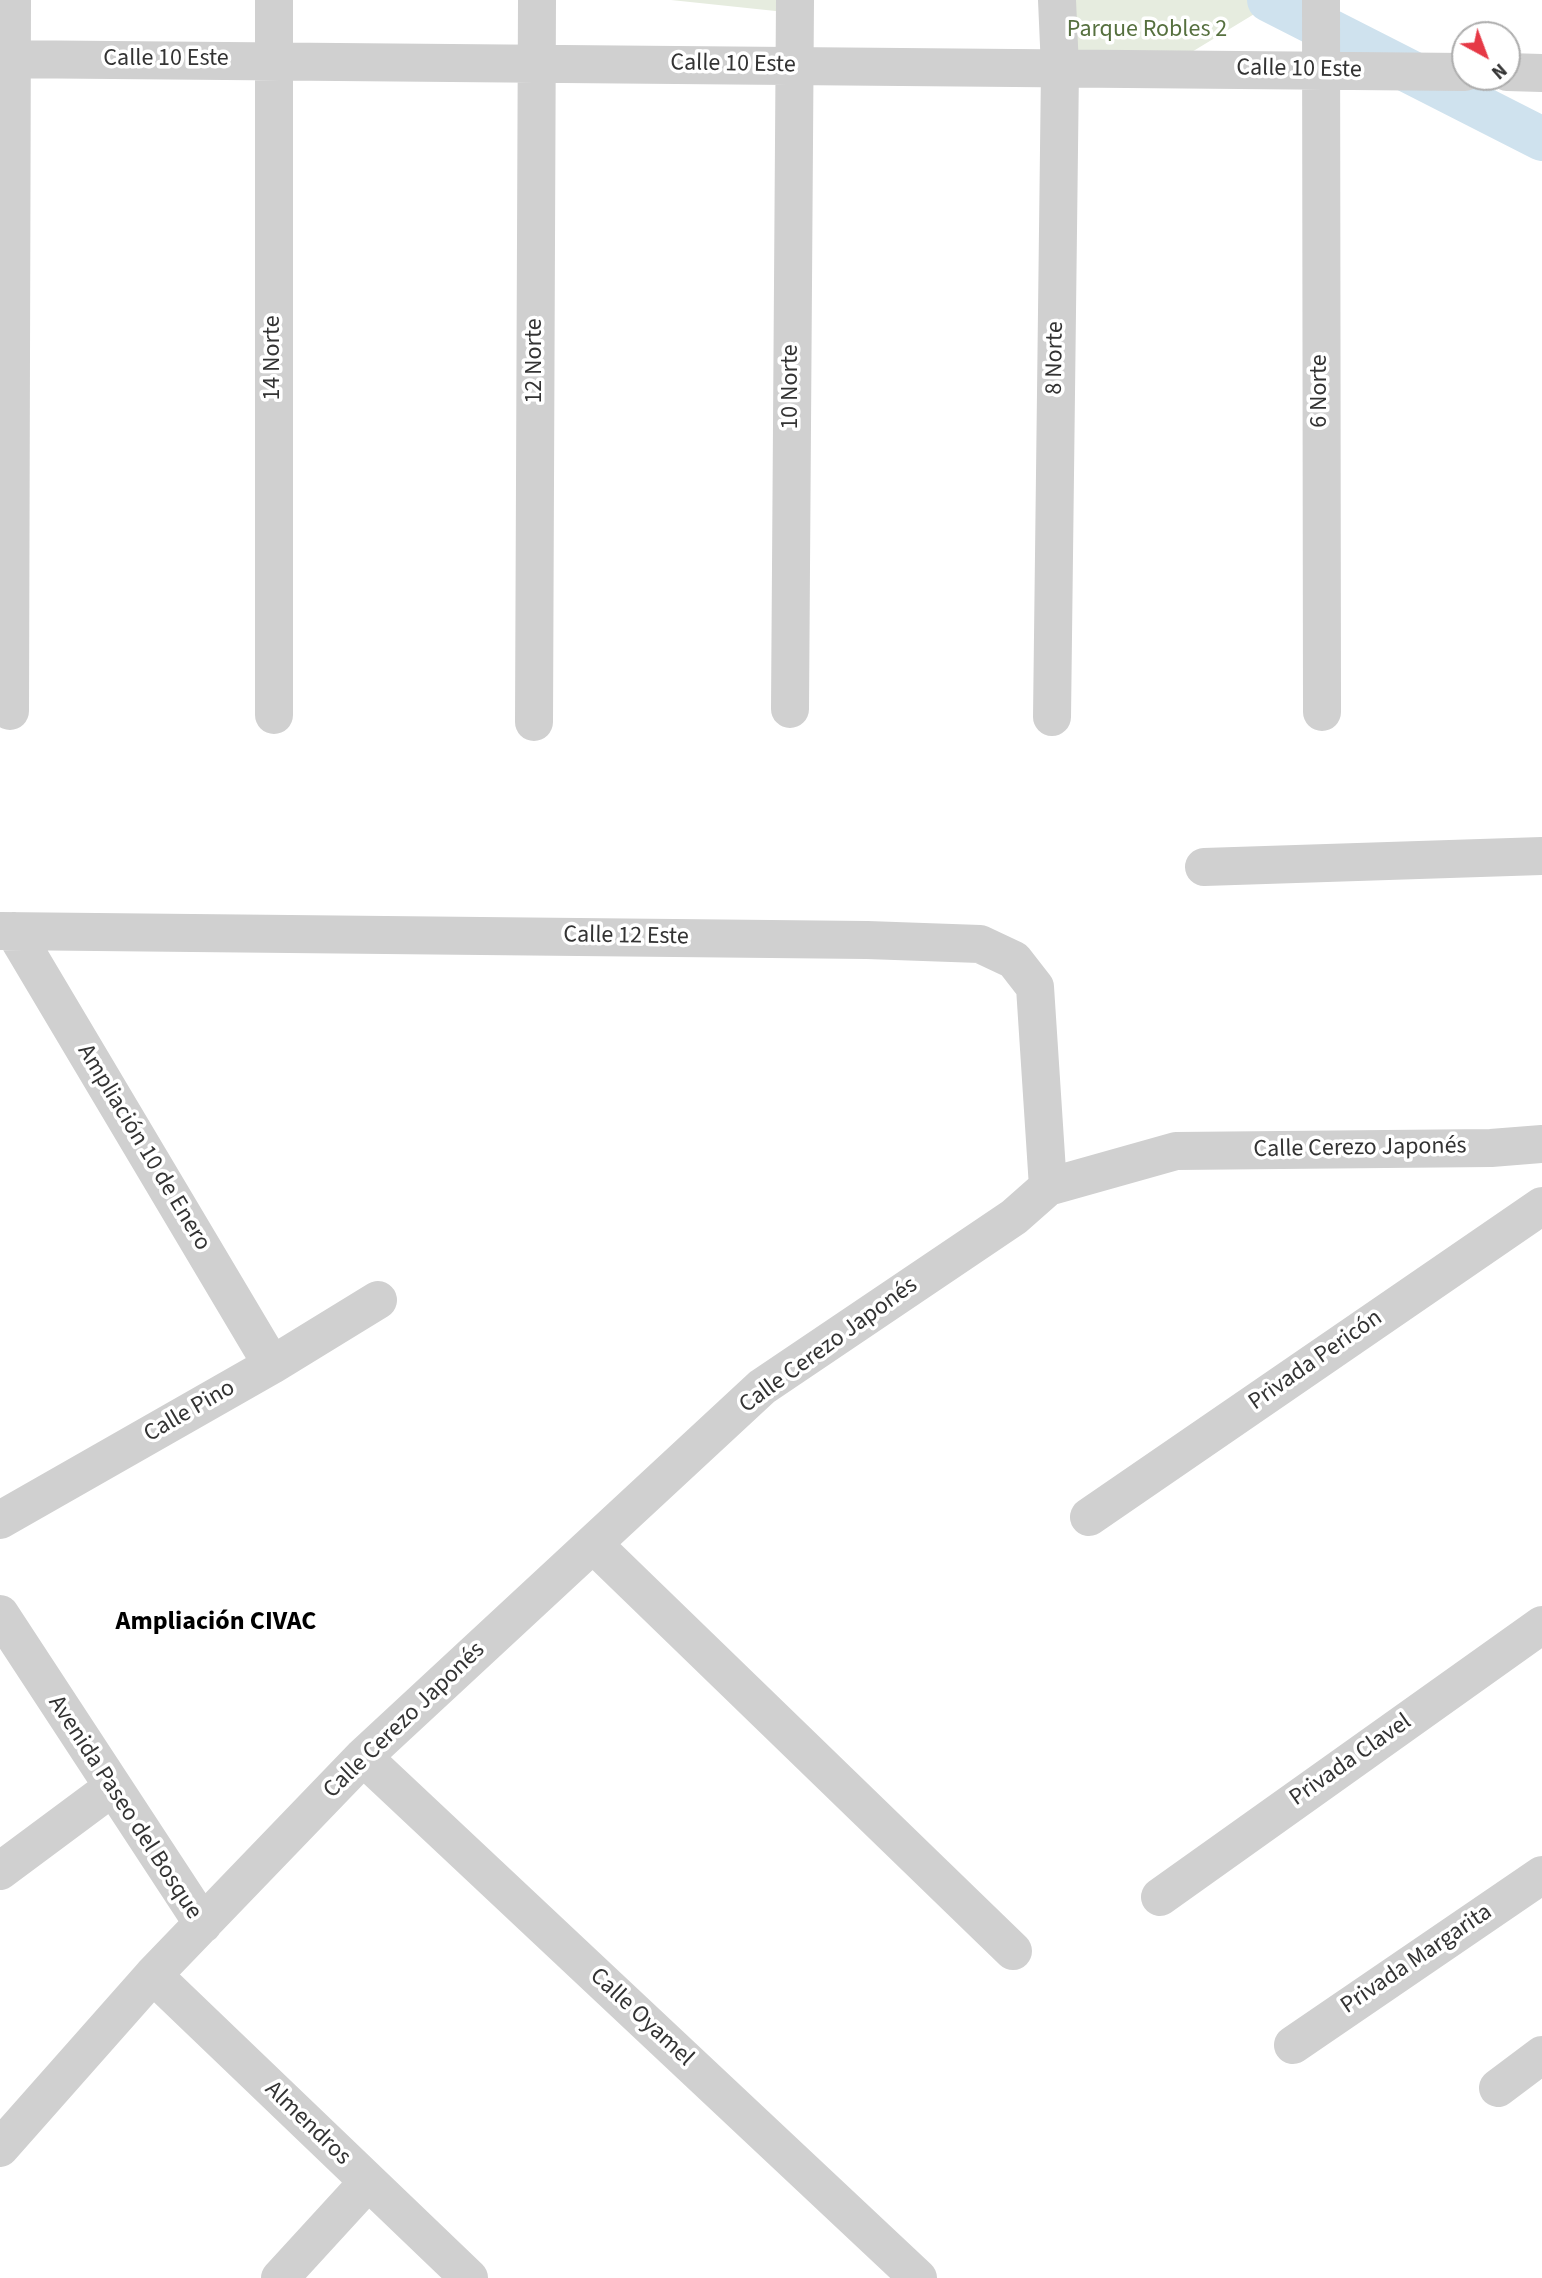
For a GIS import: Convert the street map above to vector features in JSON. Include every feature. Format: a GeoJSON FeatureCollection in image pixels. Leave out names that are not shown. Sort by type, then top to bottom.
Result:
{"type":"FeatureCollection","features":[{"type":"Feature","properties":{"kind":"street"},"geometry":{"type":"LineString","coordinates":[[10,711],[6,59],[12,0]]}},
{"type":"Feature","properties":{"kind":"street","name":"14 Norte"},"geometry":{"type":"LineString","coordinates":[[274,0],[274,715]]}},
{"type":"Feature","properties":{"kind":"street","name":"12 Norte"},"geometry":{"type":"LineString","coordinates":[[534,722],[537,0]]}},
{"type":"Feature","properties":{"kind":"street","name":"10 Norte"},"geometry":{"type":"LineString","coordinates":[[790,709],[794,0]]}},
{"type":"Feature","properties":{"kind":"street","name":"8 Norte"},"geometry":{"type":"LineString","coordinates":[[1052,717],[1060,68],[1057,0]]}},
{"type":"Feature","properties":{"kind":"street","name":"6 Norte"},"geometry":{"type":"LineString","coordinates":[[1321,0],[1322,712]]}},
{"type":"Feature","properties":{"kind":"street","name":"Calle 10 Este"},"geometry":{"type":"LineString","coordinates":[[6,59],[1451,72]]}},
{"type":"Feature","properties":{"kind":"street"},"geometry":{"type":"LineString","coordinates":[[1521,72],[1542,73]]}},
{"type":"Feature","properties":{"kind":"street"},"geometry":{"type":"LineString","coordinates":[[1204,867],[1542,856]]}},
{"type":"Feature","properties":{"kind":"street","name":"Calle 12 Este"},"geometry":{"type":"LineString","coordinates":[[7,931],[867,940],[980,944],[1014,960],[1035,987],[1048,1187]]}},
{"type":"Feature","properties":{"kind":"street","name":"Ampliación 10 de Enero"},"geometry":{"type":"LineString","coordinates":[[7,931],[272,1365]]}},
{"type":"Feature","properties":{"kind":"street","name":"Calle Cerezo Japonés"},"geometry":{"type":"LineString","coordinates":[[203,1924],[363,1757],[762,1387],[1014,1217],[1048,1187],[1176,1151],[1542,1144]]}},
{"type":"Feature","properties":{"kind":"street","name":"Privada Pericón"},"geometry":{"type":"LineString","coordinates":[[1089,1517],[1542,1206]]}},
{"type":"Feature","properties":{"kind":"street","name":"Calle Pino"},"geometry":{"type":"LineString","coordinates":[[0,1520],[272,1365],[378,1300]]}},
{"type":"Feature","properties":{"kind":"street"},"geometry":{"type":"LineString","coordinates":[[593,1544],[1013,1951]]}},
{"type":"Feature","properties":{"kind":"street","name":"Avenida Paseo del Bosque"},"geometry":{"type":"LineString","coordinates":[[0,1614],[203,1924],[153,1975],[0,2148]]}},
{"type":"Feature","properties":{"kind":"street","name":"Privada Clavel"},"geometry":{"type":"LineString","coordinates":[[1160,1897],[1542,1625]]}},
{"type":"Feature","properties":{"kind":"street","name":"Calle Oyamel"},"geometry":{"type":"LineString","coordinates":[[363,1757],[918,2278]]}},
{"type":"Feature","properties":{"kind":"street"},"geometry":{"type":"LineString","coordinates":[[0,1871],[113,1787]]}},
{"type":"Feature","properties":{"kind":"street","name":"Privada Margarita"},"geometry":{"type":"LineString","coordinates":[[1293,2045],[1542,1875]]}},
{"type":"Feature","properties":{"kind":"street","name":"Almendros"},"geometry":{"type":"LineString","coordinates":[[153,1975],[368,2182],[280,2278]]}},
{"type":"Feature","properties":{"kind":"street"},"geometry":{"type":"LineString","coordinates":[[1498,2088],[1542,2055]]}},
{"type":"Feature","properties":{"kind":"street"},"geometry":{"type":"LineString","coordinates":[[368,2182],[469,2278]]}},
{"type":"Feature","properties":{"kind":"green space"},"geometry":{"type":"Polygon","coordinates":[[[671,0],[786,0],[785,12],[671,0]]]}},
{"type":"Feature","properties":{"kind":"green space","name":"Parque Robles 2"},"geometry":{"type":"Polygon","coordinates":[[[1070,0],[1286,0],[1274,2],[1172,64],[1068,61],[1070,0]]]}},
{"type":"Feature","properties":{"kind":"waterway"},"geometry":{"type":"LineString","coordinates":[[1269,0],[1542,139]]}},
{"type":"Feature","properties":{"kind":"district","name":"Ampliación CIVAC"},"geometry":{"type":"Point","coordinates":[216,1623]}}]}
